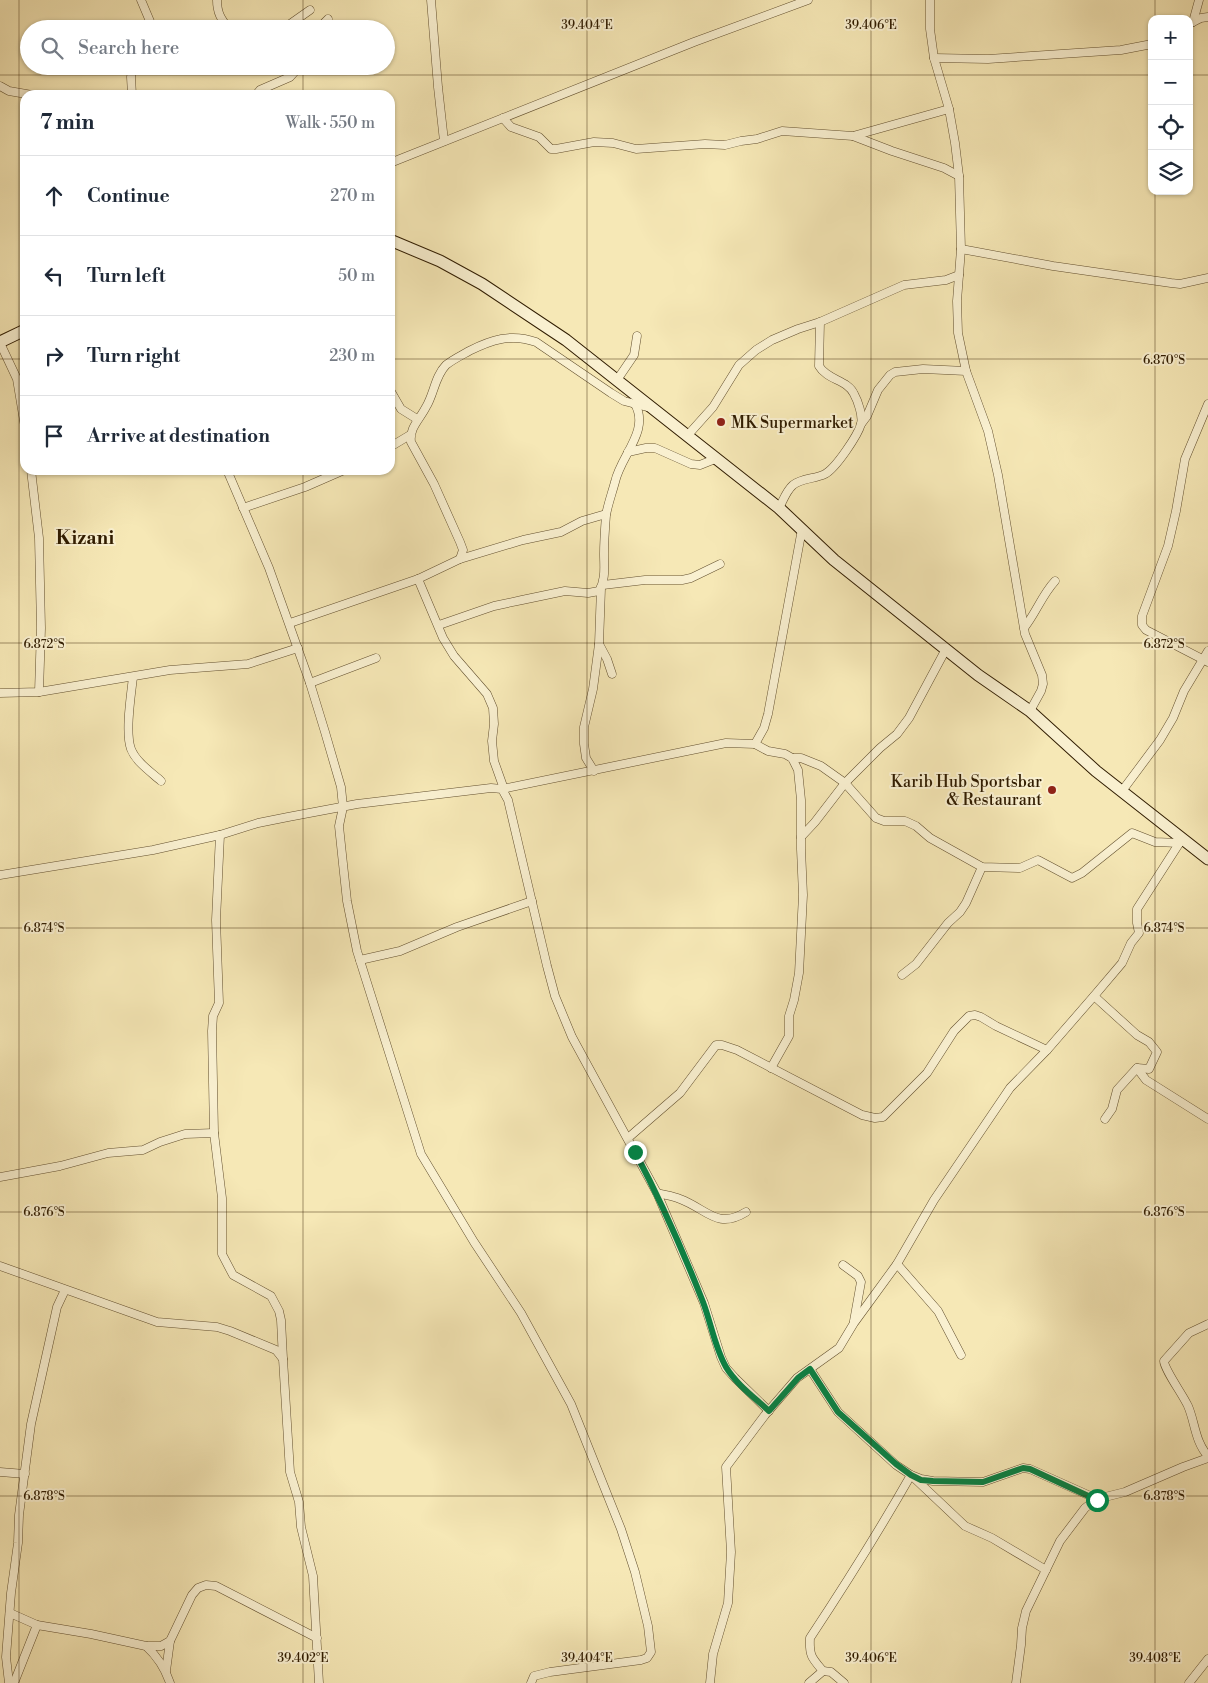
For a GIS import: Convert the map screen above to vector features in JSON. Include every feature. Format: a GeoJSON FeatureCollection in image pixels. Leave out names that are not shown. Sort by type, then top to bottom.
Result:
{"type":"FeatureCollection","features":[{"type":"Feature","properties":{"kind":"main road"},"geometry":{"type":"LineString","coordinates":[[395,242],[440,260],[482,284],[566,340],[779,508],[834,560],[978,675],[1030,711],[1096,771],[1181,841],[1208,858]]}},
{"type":"Feature","properties":{"kind":"main road"},"geometry":{"type":"LineString","coordinates":[[0,342],[20,332]]}},
{"type":"Feature","properties":{"kind":"street"},"geometry":{"type":"LineString","coordinates":[[141,0],[149,20]]}},
{"type":"Feature","properties":{"kind":"street"},"geometry":{"type":"LineString","coordinates":[[217,0],[218,12],[222,20]]}},
{"type":"Feature","properties":{"kind":"street"},"geometry":{"type":"LineString","coordinates":[[432,0],[444,141]]}},
{"type":"Feature","properties":{"kind":"street"},"geometry":{"type":"LineString","coordinates":[[395,161],[694,42],[808,0]]}},
{"type":"Feature","properties":{"kind":"street"},"geometry":{"type":"LineString","coordinates":[[930,0],[930,29],[934,58],[949,108],[956,143],[959,176],[961,249],[957,301],[958,333],[966,371],[988,431],[998,475],[1024,628],[1030,648],[1042,675],[1043,684],[1030,711]]}},
{"type":"Feature","properties":{"kind":"street"},"geometry":{"type":"LineString","coordinates":[[1193,17],[1199,0]]}},
{"type":"Feature","properties":{"kind":"street"},"geometry":{"type":"LineString","coordinates":[[296,20],[310,10]]}},
{"type":"Feature","properties":{"kind":"street"},"geometry":{"type":"LineString","coordinates":[[1193,22],[1208,17]]}},
{"type":"Feature","properties":{"kind":"street"},"geometry":{"type":"LineString","coordinates":[[934,58],[988,59],[1121,50],[1148,45]]}},
{"type":"Feature","properties":{"kind":"street"},"geometry":{"type":"LineString","coordinates":[[131,75],[132,90]]}},
{"type":"Feature","properties":{"kind":"street"},"geometry":{"type":"LineString","coordinates":[[260,90],[292,75]]}},
{"type":"Feature","properties":{"kind":"street"},"geometry":{"type":"LineString","coordinates":[[0,86],[20,93]]}},
{"type":"Feature","properties":{"kind":"street"},"geometry":{"type":"LineString","coordinates":[[852,136],[949,108]]}},
{"type":"Feature","properties":{"kind":"street"},"geometry":{"type":"LineString","coordinates":[[503,118],[511,127],[534,134],[548,147],[556,149],[594,142],[613,143],[636,149],[705,144],[725,145],[740,141],[757,140],[782,131],[852,136],[944,168],[959,176]]}},
{"type":"Feature","properties":{"kind":"street"},"geometry":{"type":"LineString","coordinates":[[961,249],[1053,266],[1171,283],[1180,284],[1208,278]]}},
{"type":"Feature","properties":{"kind":"street"},"geometry":{"type":"LineString","coordinates":[[687,436],[713,407],[739,365],[756,350],[772,340],[820,322],[904,285],[946,280],[959,275]]}},
{"type":"Feature","properties":{"kind":"street"},"geometry":{"type":"LineString","coordinates":[[820,322],[819,366],[822,372],[852,390],[860,413],[861,424]]}},
{"type":"Feature","properties":{"kind":"street"},"geometry":{"type":"LineString","coordinates":[[617,380],[634,355],[637,336]]}},
{"type":"Feature","properties":{"kind":"street"},"geometry":{"type":"LineString","coordinates":[[460,560],[463,550],[434,484],[411,442],[410,435],[417,420],[426,408],[439,375],[446,365],[487,342],[504,338],[523,337],[536,342],[611,393],[624,400],[652,408]]}},
{"type":"Feature","properties":{"kind":"street"},"geometry":{"type":"LineString","coordinates":[[0,342],[17,379],[20,397]]}},
{"type":"Feature","properties":{"kind":"street"},"geometry":{"type":"LineString","coordinates":[[779,508],[792,486],[825,474],[834,467],[867,416],[878,390],[890,375],[895,372],[923,369],[966,371]]}},
{"type":"Feature","properties":{"kind":"street"},"geometry":{"type":"LineString","coordinates":[[395,398],[401,408],[417,420]]}},
{"type":"Feature","properties":{"kind":"street"},"geometry":{"type":"LineString","coordinates":[[594,771],[586,758],[584,727],[593,689],[600,644],[606,514],[617,471],[640,427],[640,412],[636,404]]}},
{"type":"Feature","properties":{"kind":"street"},"geometry":{"type":"LineString","coordinates":[[1205,660],[1146,630],[1142,625],[1142,616],[1168,546],[1185,459],[1208,404]]}},
{"type":"Feature","properties":{"kind":"street"},"geometry":{"type":"LineString","coordinates":[[395,444],[410,435]]}},
{"type":"Feature","properties":{"kind":"street"},"geometry":{"type":"LineString","coordinates":[[628,452],[655,448],[691,464],[700,465],[715,458]]}},
{"type":"Feature","properties":{"kind":"street"},"geometry":{"type":"LineString","coordinates":[[32,475],[39,538],[41,628],[39,692]]}},
{"type":"Feature","properties":{"kind":"street"},"geometry":{"type":"LineString","coordinates":[[229,475],[269,568],[290,623],[341,787],[343,807],[339,826],[347,901],[360,960],[421,1154],[474,1242],[530,1328],[572,1404],[621,1530],[638,1581],[648,1626],[651,1652],[647,1658],[617,1664],[550,1672],[534,1676],[531,1683]]}},
{"type":"Feature","properties":{"kind":"street"},"geometry":{"type":"LineString","coordinates":[[243,508],[305,487],[333,475]]}},
{"type":"Feature","properties":{"kind":"street"},"geometry":{"type":"LineString","coordinates":[[290,623],[418,579],[474,555],[522,540],[561,532],[582,521],[606,514]]}},
{"type":"Feature","properties":{"kind":"street"},"geometry":{"type":"LineString","coordinates":[[755,744],[764,728],[768,714],[802,528]]}},
{"type":"Feature","properties":{"kind":"street"},"geometry":{"type":"LineString","coordinates":[[463,550],[474,555]]}},
{"type":"Feature","properties":{"kind":"street"},"geometry":{"type":"LineString","coordinates":[[439,625],[503,604],[565,591],[588,593],[599,591],[602,586],[645,580],[682,580],[691,578],[720,564]]}},
{"type":"Feature","properties":{"kind":"street"},"geometry":{"type":"LineString","coordinates":[[418,579],[443,638],[454,656],[487,694],[493,708],[492,741],[494,761],[508,800],[547,966],[558,1004],[572,1037],[657,1193],[704,1303],[726,1368],[769,1411]]}},
{"type":"Feature","properties":{"kind":"street"},"geometry":{"type":"LineString","coordinates":[[1024,628],[1055,581]]}},
{"type":"Feature","properties":{"kind":"street"},"geometry":{"type":"LineString","coordinates":[[600,644],[612,674]]}},
{"type":"Feature","properties":{"kind":"street"},"geometry":{"type":"LineString","coordinates":[[0,693],[39,692],[170,670],[248,664],[298,648]]}},
{"type":"Feature","properties":{"kind":"street"},"geometry":{"type":"LineString","coordinates":[[801,837],[846,783],[880,748],[897,734],[909,718],[946,649]]}},
{"type":"Feature","properties":{"kind":"street"},"geometry":{"type":"LineString","coordinates":[[1122,792],[1147,760],[1173,718],[1184,691],[1205,660],[1208,651]]}},
{"type":"Feature","properties":{"kind":"street"},"geometry":{"type":"LineString","coordinates":[[310,683],[376,658]]}},
{"type":"Feature","properties":{"kind":"street"},"geometry":{"type":"LineString","coordinates":[[132,677],[129,736],[131,750],[142,765],[161,780]]}},
{"type":"Feature","properties":{"kind":"street"},"geometry":{"type":"LineString","coordinates":[[0,875],[153,850],[220,836],[280,818],[343,807],[491,788],[503,789],[726,743],[755,744],[768,751],[785,754],[792,758],[801,758],[821,766],[846,783],[876,818],[884,821],[905,821],[916,826],[930,838],[982,867],[1020,868],[1038,860],[1072,878],[1082,873],[1132,833],[1155,842],[1181,841]]}},
{"type":"Feature","properties":{"kind":"street"},"geometry":{"type":"LineString","coordinates":[[772,1068],[789,1036],[788,1016],[794,1000],[799,973],[803,895],[802,800],[798,770],[792,758]]}},
{"type":"Feature","properties":{"kind":"street"},"geometry":{"type":"LineString","coordinates":[[220,836],[216,920],[220,994],[213,1016],[212,1031],[214,1133],[222,1198],[222,1254],[234,1275],[271,1296],[279,1311],[284,1360],[290,1472],[299,1502],[301,1527],[313,1576],[319,1683]]}},
{"type":"Feature","properties":{"kind":"street"},"geometry":{"type":"LineString","coordinates":[[710,1683],[713,1654],[728,1603],[732,1552],[726,1467],[769,1411],[798,1378],[839,1348],[854,1323],[897,1264],[934,1200],[1010,1088],[1047,1050],[1122,963],[1139,933],[1137,909],[1181,841]]}},
{"type":"Feature","properties":{"kind":"street"},"geometry":{"type":"LineString","coordinates":[[902,975],[916,964],[948,923],[960,912],[982,867]]}},
{"type":"Feature","properties":{"kind":"street"},"geometry":{"type":"LineString","coordinates":[[360,960],[400,951],[457,927],[532,901]]}},
{"type":"Feature","properties":{"kind":"street"},"geometry":{"type":"LineString","coordinates":[[1094,996],[1157,1052],[1149,1069],[1137,1068]]}},
{"type":"Feature","properties":{"kind":"street"},"geometry":{"type":"LineString","coordinates":[[628,1138],[680,1093],[716,1045],[737,1050],[862,1115],[875,1118],[883,1117],[927,1073],[954,1031],[969,1016],[981,1017],[1047,1050]]}},
{"type":"Feature","properties":{"kind":"street"},"geometry":{"type":"LineString","coordinates":[[1105,1119],[1112,1109],[1117,1090],[1137,1068]]}},
{"type":"Feature","properties":{"kind":"street"},"geometry":{"type":"LineString","coordinates":[[1137,1068],[1146,1080],[1208,1119]]}},
{"type":"Feature","properties":{"kind":"street"},"geometry":{"type":"LineString","coordinates":[[0,1177],[60,1166],[108,1153],[143,1150],[185,1134],[214,1133]]}},
{"type":"Feature","properties":{"kind":"street"},"geometry":{"type":"LineString","coordinates":[[657,1193],[681,1199],[724,1220],[735,1219],[746,1212]]}},
{"type":"Feature","properties":{"kind":"street"},"geometry":{"type":"LineString","coordinates":[[897,1264],[938,1311],[961,1355]]}},
{"type":"Feature","properties":{"kind":"street"},"geometry":{"type":"LineString","coordinates":[[843,1265],[858,1276],[861,1282],[854,1323]]}},
{"type":"Feature","properties":{"kind":"street"},"geometry":{"type":"LineString","coordinates":[[0,1266],[157,1322],[217,1327],[230,1331],[276,1350],[284,1360]]}},
{"type":"Feature","properties":{"kind":"street"},"geometry":{"type":"LineString","coordinates":[[9,1683],[6,1657],[18,1543],[19,1515],[31,1424],[57,1307],[65,1290]]}},
{"type":"Feature","properties":{"kind":"street"},"geometry":{"type":"LineString","coordinates":[[1016,1683],[1022,1628],[1026,1611],[1060,1541],[1085,1508],[1097,1500],[1125,1492],[1208,1457],[1198,1441],[1188,1407],[1164,1365],[1164,1361],[1188,1333],[1208,1324]]}},
{"type":"Feature","properties":{"kind":"street"},"geometry":{"type":"LineString","coordinates":[[810,1369],[838,1412],[911,1475],[965,1526],[992,1538],[1046,1570]]}},
{"type":"Feature","properties":{"kind":"street"},"geometry":{"type":"LineString","coordinates":[[911,1475],[921,1480],[983,1482],[1023,1468],[1030,1469],[1097,1500]]}},
{"type":"Feature","properties":{"kind":"street"},"geometry":{"type":"LineString","coordinates":[[0,1472],[25,1474]]}},
{"type":"Feature","properties":{"kind":"street"},"geometry":{"type":"LineString","coordinates":[[844,1683],[831,1672],[823,1671],[812,1659],[810,1638],[878,1532],[911,1475]]}},
{"type":"Feature","properties":{"kind":"street"},"geometry":{"type":"LineString","coordinates":[[166,1671],[170,1641],[192,1595],[198,1588],[206,1585],[216,1586],[317,1638]]}},
{"type":"Feature","properties":{"kind":"street"},"geometry":{"type":"LineString","coordinates":[[10,1613],[37,1625],[146,1646],[161,1646],[170,1641]]}},
{"type":"Feature","properties":{"kind":"street"},"geometry":{"type":"LineString","coordinates":[[14,1683],[37,1625]]}},
{"type":"Feature","properties":{"kind":"street"},"geometry":{"type":"LineString","coordinates":[[146,1646],[157,1656],[166,1671],[170,1683]]}},
{"type":"Feature","properties":{"kind":"street"},"geometry":{"type":"LineString","coordinates":[[1189,1683],[1208,1659]]}},
{"type":"Feature","properties":{"kind":"street"},"geometry":{"type":"LineString","coordinates":[[809,1683],[823,1671]]}},
{"type":"Feature","properties":{"kind":"place","name":"MK Supermarket"},"geometry":{"type":"Point","coordinates":[721,422]}},
{"type":"Feature","properties":{"kind":"place","name":"Karib Hub Sportsbar & Restaurant"},"geometry":{"type":"Point","coordinates":[1052,790]}},
{"type":"Feature","properties":{"kind":"district","name":"Kizani"},"geometry":{"type":"Point","coordinates":[85,537]}},
{"type":"Feature","properties":{"kind":"route"},"geometry":{"type":"LineString","coordinates":[[635,1152],[657,1193],[704,1303],[726,1368],[769,1411],[798,1378],[810,1369],[838,1412],[896,1464],[921,1480],[983,1482],[1023,1468],[1030,1469],[1097,1500]]}}]}
